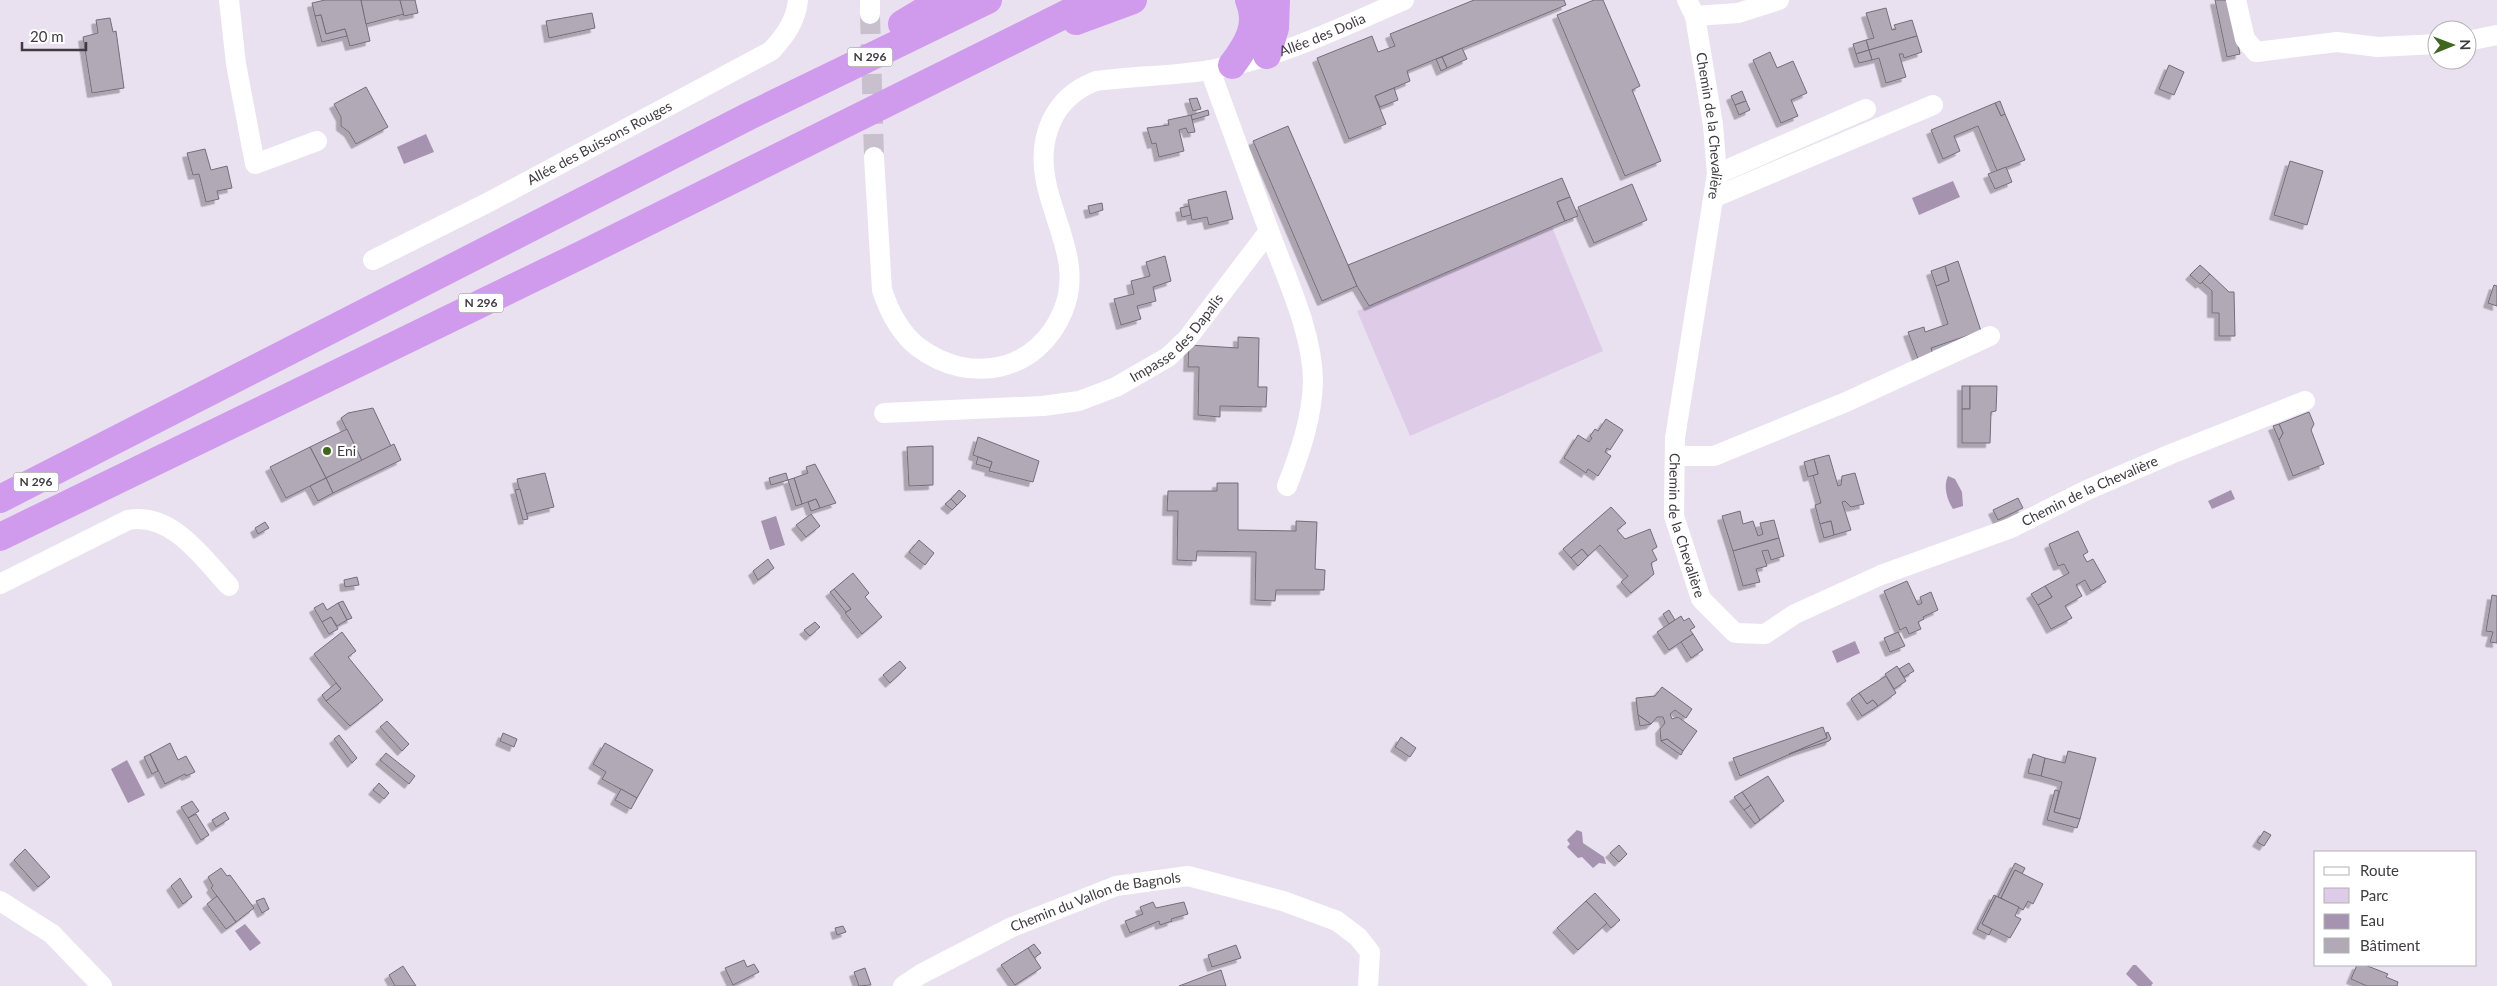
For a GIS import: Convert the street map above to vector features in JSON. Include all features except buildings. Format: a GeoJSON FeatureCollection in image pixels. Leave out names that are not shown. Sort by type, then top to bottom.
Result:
{"type":"FeatureCollection","features":[{"type":"Feature","properties":{"kind":"highway","name":"N 296"},"geometry":{"type":"LineString","coordinates":[[751,115],[942,0]]}},
{"type":"Feature","properties":{"kind":"highway","name":"N 296"},"geometry":{"type":"LineString","coordinates":[[0,499],[751,115],[988,0]]}},
{"type":"Feature","properties":{"kind":"highway","name":"N 296"},"geometry":{"type":"LineString","coordinates":[[0,537],[583,254],[1094,0]]}},
{"type":"Feature","properties":{"kind":"highway"},"geometry":{"type":"LineString","coordinates":[[960,65],[1133,0]]}},
{"type":"Feature","properties":{"kind":"highway"},"geometry":{"type":"LineString","coordinates":[[1221,67],[1250,40],[1253,25],[1252,8],[1249,0]]}},
{"type":"Feature","properties":{"kind":"highway"},"geometry":{"type":"LineString","coordinates":[[1267,55],[1275,28],[1276,0]]}},
{"type":"Feature","properties":{"kind":"street"},"geometry":{"type":"LineString","coordinates":[[229,0],[236,64],[255,164],[317,141]]}},
{"type":"Feature","properties":{"kind":"street","name":"Allée des Buissons Rouges"},"geometry":{"type":"LineString","coordinates":[[374,260],[489,202],[771,51],[782,40],[792,24],[798,0]]}},
{"type":"Feature","properties":{"kind":"street","name":"Allée des Dolia"},"geometry":{"type":"LineString","coordinates":[[874,157],[882,290],[888,308],[903,331],[918,347],[943,361],[970,368],[991,370],[1011,365],[1030,354],[1052,334],[1064,310],[1069,286],[1067,246],[1046,183],[1042,154],[1047,128],[1057,109],[1081,86],[1096,81],[1221,67],[1267,55],[1313,39],[1404,0]]}},
{"type":"Feature","properties":{"kind":"street"},"geometry":{"type":"LineString","coordinates":[[1692,8],[1738,13],[1779,0]]}},
{"type":"Feature","properties":{"kind":"street"},"geometry":{"type":"LineString","coordinates":[[2236,0],[2245,39],[2256,52],[2337,42],[2378,47],[2427,45]]}},
{"type":"Feature","properties":{"kind":"street","name":"Chemin de la Chevalière"},"geometry":{"type":"LineString","coordinates":[[1692,8],[1713,125],[1717,174],[1715,197],[1675,438],[1674,516],[1701,599],[1735,633],[1765,634],[1796,614],[1881,575],[2011,528],[2087,490],[2305,401]]}},
{"type":"Feature","properties":{"kind":"street"},"geometry":{"type":"LineString","coordinates":[[2477,39],[2497,35]]}},
{"type":"Feature","properties":{"kind":"street"},"geometry":{"type":"LineString","coordinates":[[1221,67],[1269,231],[1297,305],[1310,356],[1313,381],[1311,409],[1301,451],[1287,486]]}},
{"type":"Feature","properties":{"kind":"street"},"geometry":{"type":"LineString","coordinates":[[1715,197],[1933,105]]}},
{"type":"Feature","properties":{"kind":"street"},"geometry":{"type":"LineString","coordinates":[[1717,174],[1866,109]]}},
{"type":"Feature","properties":{"kind":"street","name":"Impasse des Dapalis"},"geometry":{"type":"LineString","coordinates":[[884,413],[1043,406],[1079,401],[1116,387],[1168,357],[1186,339],[1269,231]]}},
{"type":"Feature","properties":{"kind":"street"},"geometry":{"type":"LineString","coordinates":[[1675,456],[1714,456],[1846,402],[1990,336]]}},
{"type":"Feature","properties":{"kind":"street"},"geometry":{"type":"LineString","coordinates":[[0,584],[128,520],[141,518],[154,520],[180,534],[229,586]]}},
{"type":"Feature","properties":{"kind":"street","name":"Chemin du Vallon de Bagnols"},"geometry":{"type":"LineString","coordinates":[[903,986],[920,974],[1012,927],[1116,886],[1188,876],[1283,901],[1337,921],[1358,937],[1370,952],[1368,986]]}},
{"type":"Feature","properties":{"kind":"street"},"geometry":{"type":"LineString","coordinates":[[0,901],[52,934],[102,986]]}},
{"type":"Feature","properties":{"kind":"green space"},"geometry":{"type":"Polygon","coordinates":[[[1552,227],[1603,351],[1410,436],[1357,311],[1552,227]]]}},
{"type":"Feature","properties":{"kind":"water"},"geometry":{"type":"Polygon","coordinates":[[[426,134],[434,152],[404,164],[397,147],[426,134]]]}},
{"type":"Feature","properties":{"kind":"water"},"geometry":{"type":"Polygon","coordinates":[[[1953,181],[1960,197],[1919,215],[1912,198],[1953,181]]]}},
{"type":"Feature","properties":{"kind":"water"},"geometry":{"type":"Polygon","coordinates":[[[1948,476],[1955,479],[1962,492],[1963,506],[1953,509],[1947,497],[1948,476]]]}},
{"type":"Feature","properties":{"kind":"water"},"geometry":{"type":"Polygon","coordinates":[[[2231,490],[2235,499],[2212,509],[2208,501],[2231,490]]]}},
{"type":"Feature","properties":{"kind":"water"},"geometry":{"type":"Polygon","coordinates":[[[776,516],[785,545],[770,550],[761,521],[776,516]]]}},
{"type":"Feature","properties":{"kind":"water"},"geometry":{"type":"Polygon","coordinates":[[[1855,641],[1860,653],[1837,663],[1832,651],[1855,641]]]}},
{"type":"Feature","properties":{"kind":"water"},"geometry":{"type":"Polygon","coordinates":[[[127,760],[145,795],[128,803],[111,769],[127,760]]]}},
{"type":"Feature","properties":{"kind":"water"},"geometry":{"type":"Polygon","coordinates":[[[1577,830],[1582,832],[1583,843],[1604,857],[1606,864],[1599,863],[1593,868],[1582,857],[1578,858],[1567,847],[1570,844],[1567,840],[1577,830]]]}},
{"type":"Feature","properties":{"kind":"water"},"geometry":{"type":"Polygon","coordinates":[[[245,924],[261,943],[250,951],[235,931],[245,924]]]}},
{"type":"Feature","properties":{"kind":"water"},"geometry":{"type":"Polygon","coordinates":[[[2133,965],[2136,965],[2153,983],[2151,986],[2138,986],[2126,974],[2133,965]]]}},
{"type":"Feature","properties":{"kind":"tunnel"},"geometry":{"type":"LineString","coordinates":[[870,14],[874,157]]}},
{"type":"Feature","properties":{"kind":"place","name":"Eni"},"geometry":{"type":"Point","coordinates":[327,451]}}]}
